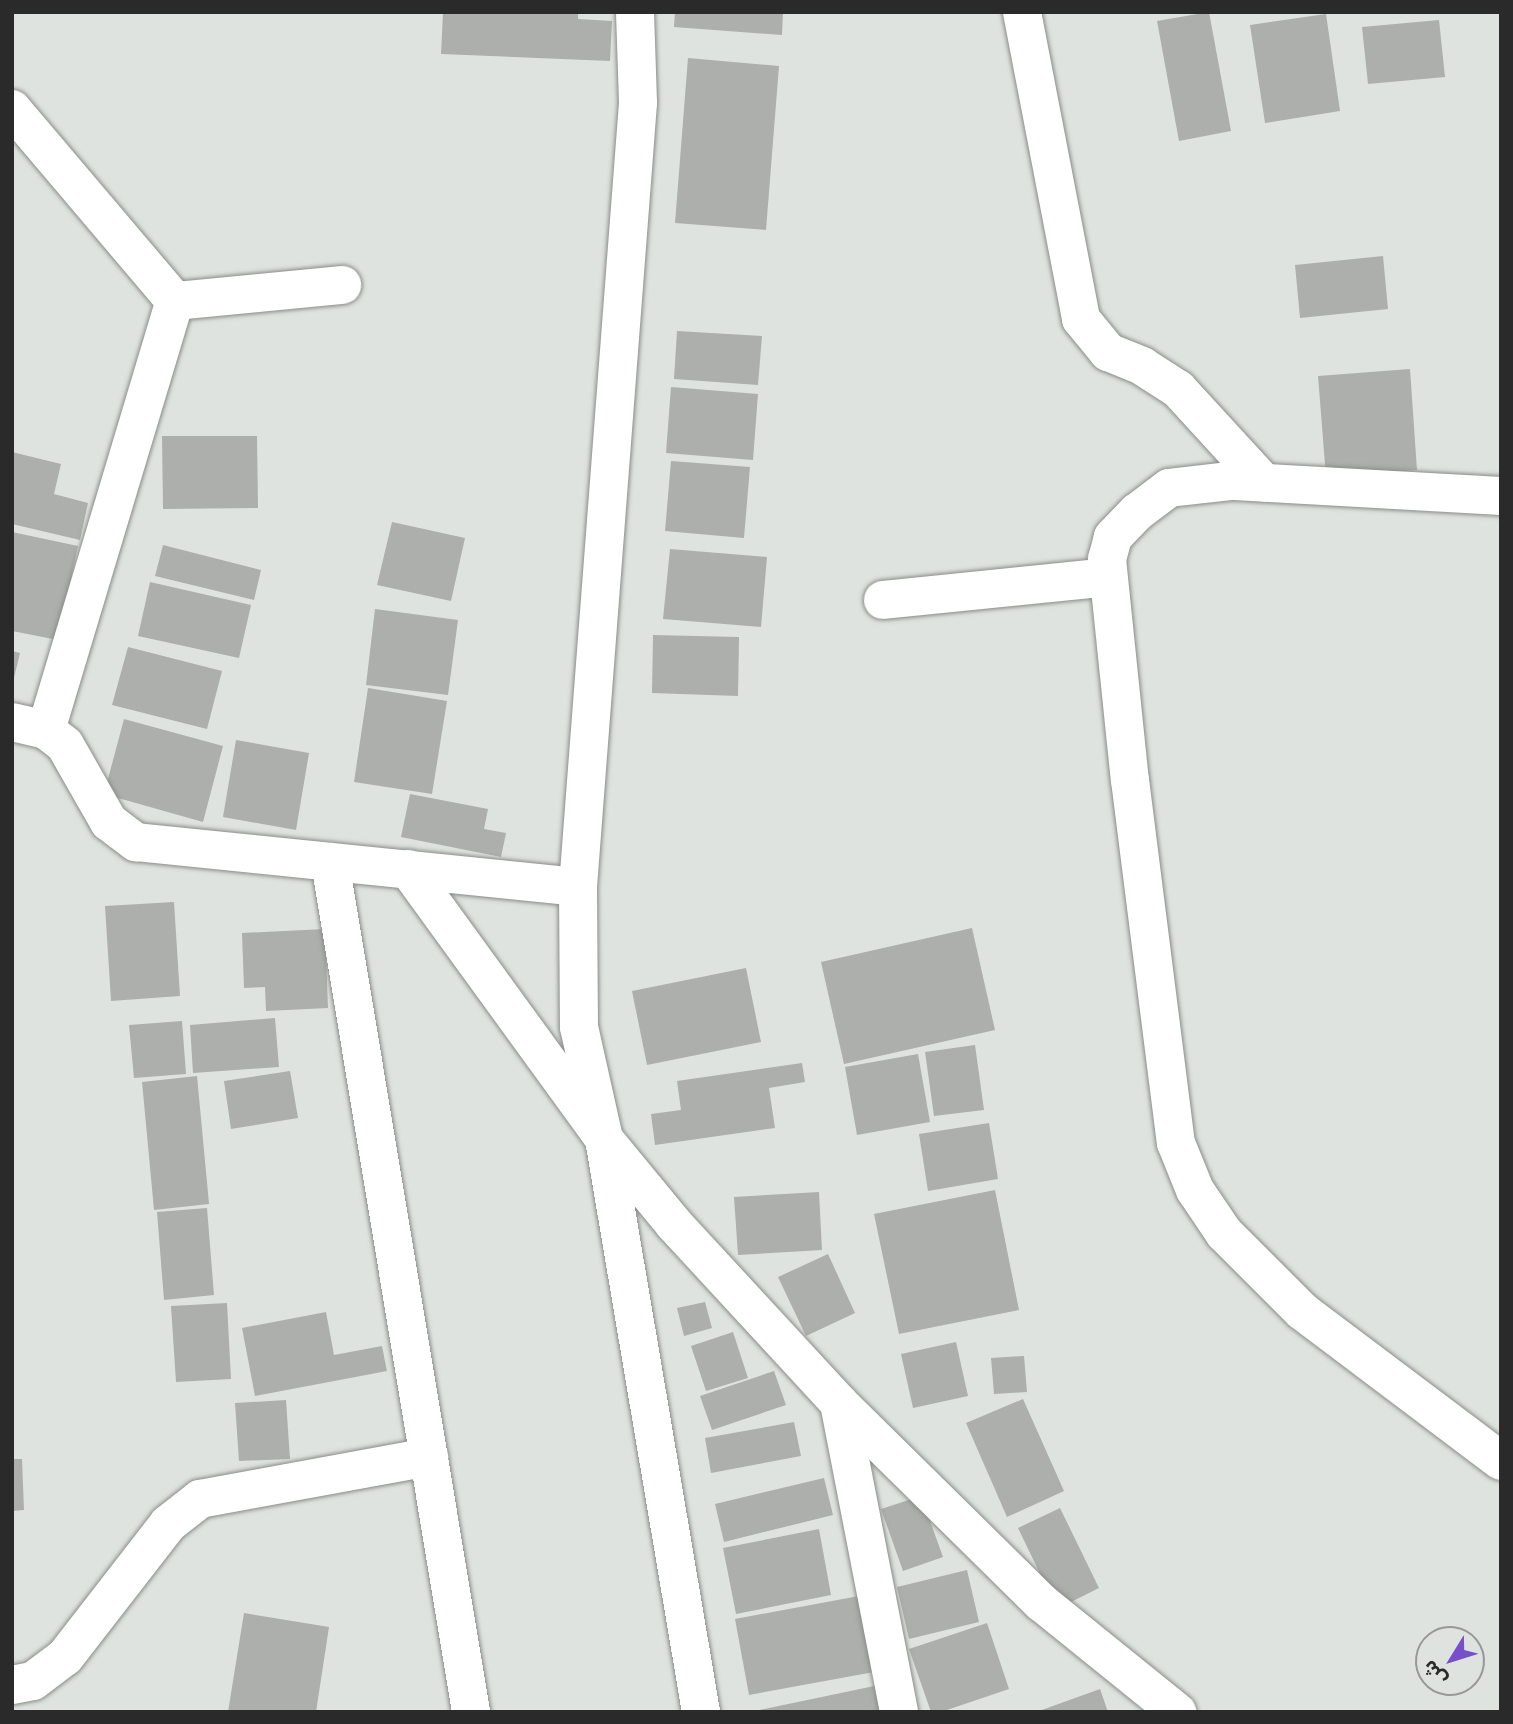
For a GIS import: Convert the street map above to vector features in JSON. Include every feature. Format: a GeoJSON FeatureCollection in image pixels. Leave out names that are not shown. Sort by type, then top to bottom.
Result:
{"type":"FeatureCollection","features":[{"type":"Feature","properties":{"kind":"street"},"geometry":{"type":"LineString","coordinates":[[635,12],[638,103],[578,887],[579,1027],[604,1139],[701,1712]]}},
{"type":"Feature","properties":{"kind":"street"},"geometry":{"type":"LineString","coordinates":[[1022,12],[1081,319],[1108,352],[1142,366],[1178,389],[1264,483]]}},
{"type":"Feature","properties":{"kind":"street"},"geometry":{"type":"LineString","coordinates":[[12,109],[175,301]]}},
{"type":"Feature","properties":{"kind":"street"},"geometry":{"type":"LineString","coordinates":[[175,301],[342,285]]}},
{"type":"Feature","properties":{"kind":"street"},"geometry":{"type":"LineString","coordinates":[[175,301],[29,726],[65,745],[109,822],[136,842],[578,887]]}},
{"type":"Feature","properties":{"kind":"street"},"geometry":{"type":"LineString","coordinates":[[1501,496],[1230,481],[1169,488],[1137,512],[1113,537],[1107,559],[1176,1143],[1195,1190],[1224,1233],[1301,1311],[1501,1461]]}},
{"type":"Feature","properties":{"kind":"street"},"geometry":{"type":"LineString","coordinates":[[883,600],[1108,577]]}},
{"type":"Feature","properties":{"kind":"street"},"geometry":{"type":"LineString","coordinates":[[330,862],[471,1712]]}},
{"type":"Feature","properties":{"kind":"street"},"geometry":{"type":"LineString","coordinates":[[408,869],[604,1139],[674,1224],[839,1403],[1042,1603],[1177,1712]]}},
{"type":"Feature","properties":{"kind":"street"},"geometry":{"type":"LineString","coordinates":[[839,1403],[899,1712]]}},
{"type":"Feature","properties":{"kind":"street"},"geometry":{"type":"LineString","coordinates":[[12,1685],[33,1681],[65,1657],[168,1524],[200,1499],[429,1457]]}},
{"type":"Feature","properties":{"kind":"building"},"geometry":{"type":"Polygon","coordinates":[[[443,12],[578,12],[578,19],[612,21],[610,61],[441,54],[443,12]]]}},
{"type":"Feature","properties":{"kind":"building"},"geometry":{"type":"Polygon","coordinates":[[[675,12],[783,12],[782,35],[674,27],[675,12]]]}},
{"type":"Feature","properties":{"kind":"building"},"geometry":{"type":"Polygon","coordinates":[[[1209,12],[1231,131],[1179,141],[1157,21],[1209,12]]]}},
{"type":"Feature","properties":{"kind":"building"},"geometry":{"type":"Polygon","coordinates":[[[1326,14],[1340,111],[1265,123],[1250,25],[1326,14]]]}},
{"type":"Feature","properties":{"kind":"building"},"geometry":{"type":"Polygon","coordinates":[[[1439,20],[1445,77],[1368,84],[1362,27],[1439,20]]]}},
{"type":"Feature","properties":{"kind":"building"},"geometry":{"type":"Polygon","coordinates":[[[688,58],[779,66],[766,230],[675,223],[688,58]]]}},
{"type":"Feature","properties":{"kind":"building"},"geometry":{"type":"Polygon","coordinates":[[[1383,256],[1388,309],[1300,318],[1295,265],[1383,256]]]}},
{"type":"Feature","properties":{"kind":"building"},"geometry":{"type":"Polygon","coordinates":[[[677,331],[762,336],[758,385],[674,379],[677,331]]]}},
{"type":"Feature","properties":{"kind":"building"},"geometry":{"type":"Polygon","coordinates":[[[1410,369],[1417,470],[1326,477],[1318,376],[1410,369]]]}},
{"type":"Feature","properties":{"kind":"building"},"geometry":{"type":"Polygon","coordinates":[[[671,387],[758,394],[753,460],[666,453],[671,387]]]}},
{"type":"Feature","properties":{"kind":"building"},"geometry":{"type":"Polygon","coordinates":[[[162,436],[257,436],[258,508],[163,509],[162,436]]]}},
{"type":"Feature","properties":{"kind":"building"},"geometry":{"type":"Polygon","coordinates":[[[12,452],[61,464],[54,494],[88,503],[80,540],[12,524],[12,452]]]}},
{"type":"Feature","properties":{"kind":"building"},"geometry":{"type":"Polygon","coordinates":[[[671,461],[750,467],[744,538],[665,531],[671,461]]]}},
{"type":"Feature","properties":{"kind":"building"},"geometry":{"type":"Polygon","coordinates":[[[392,522],[465,538],[451,601],[377,585],[392,522]]]}},
{"type":"Feature","properties":{"kind":"building"},"geometry":{"type":"Polygon","coordinates":[[[12,532],[78,546],[58,640],[12,631],[12,532]]]}},
{"type":"Feature","properties":{"kind":"building"},"geometry":{"type":"Polygon","coordinates":[[[163,545],[261,570],[254,600],[155,576],[163,545]]]}},
{"type":"Feature","properties":{"kind":"building"},"geometry":{"type":"Polygon","coordinates":[[[670,549],[767,557],[761,627],[663,619],[670,549]]]}},
{"type":"Feature","properties":{"kind":"building"},"geometry":{"type":"Polygon","coordinates":[[[150,582],[251,605],[239,658],[138,636],[150,582]]]}},
{"type":"Feature","properties":{"kind":"building"},"geometry":{"type":"Polygon","coordinates":[[[375,609],[458,620],[448,695],[366,685],[375,609]]]}},
{"type":"Feature","properties":{"kind":"building"},"geometry":{"type":"Polygon","coordinates":[[[653,635],[739,637],[738,696],[652,693],[653,635]]]}},
{"type":"Feature","properties":{"kind":"building"},"geometry":{"type":"Polygon","coordinates":[[[128,647],[222,671],[207,729],[112,705],[128,647]]]}},
{"type":"Feature","properties":{"kind":"building"},"geometry":{"type":"Polygon","coordinates":[[[12,651],[20,653],[13,682],[12,682],[12,651]]]}},
{"type":"Feature","properties":{"kind":"building"},"geometry":{"type":"Polygon","coordinates":[[[368,688],[447,701],[432,794],[354,782],[368,688]]]}},
{"type":"Feature","properties":{"kind":"building"},"geometry":{"type":"Polygon","coordinates":[[[124,719],[223,746],[203,822],[104,794],[124,719]]]}},
{"type":"Feature","properties":{"kind":"building"},"geometry":{"type":"Polygon","coordinates":[[[236,740],[309,753],[296,830],[223,817],[236,740]]]}},
{"type":"Feature","properties":{"kind":"building"},"geometry":{"type":"Polygon","coordinates":[[[410,794],[488,809],[484,829],[506,833],[501,857],[401,837],[410,794]]]}},
{"type":"Feature","properties":{"kind":"building"},"geometry":{"type":"Polygon","coordinates":[[[174,902],[180,996],[111,1001],[105,906],[174,902]]]}},
{"type":"Feature","properties":{"kind":"building"},"geometry":{"type":"Polygon","coordinates":[[[972,928],[995,1030],[844,1064],[821,962],[972,928]]]}},
{"type":"Feature","properties":{"kind":"building"},"geometry":{"type":"Polygon","coordinates":[[[325,929],[328,1008],[266,1011],[265,987],[244,988],[242,933],[325,929]]]}},
{"type":"Feature","properties":{"kind":"building"},"geometry":{"type":"Polygon","coordinates":[[[746,968],[761,1042],[647,1065],[632,991],[746,968]]]}},
{"type":"Feature","properties":{"kind":"building"},"geometry":{"type":"Polygon","coordinates":[[[275,1018],[279,1067],[193,1073],[190,1025],[275,1018]]]}},
{"type":"Feature","properties":{"kind":"building"},"geometry":{"type":"Polygon","coordinates":[[[182,1021],[186,1074],[134,1078],[129,1025],[182,1021]]]}},
{"type":"Feature","properties":{"kind":"building"},"geometry":{"type":"Polygon","coordinates":[[[975,1045],[984,1110],[934,1116],[925,1052],[975,1045]]]}},
{"type":"Feature","properties":{"kind":"building"},"geometry":{"type":"Polygon","coordinates":[[[918,1054],[930,1122],[857,1135],[845,1067],[918,1054]]]}},
{"type":"Feature","properties":{"kind":"building"},"geometry":{"type":"Polygon","coordinates":[[[802,1063],[805,1082],[769,1088],[775,1128],[655,1145],[651,1114],[681,1110],[677,1081],[802,1063]]]}},
{"type":"Feature","properties":{"kind":"building"},"geometry":{"type":"Polygon","coordinates":[[[290,1071],[298,1118],[231,1129],[224,1081],[290,1071]]]}},
{"type":"Feature","properties":{"kind":"building"},"geometry":{"type":"Polygon","coordinates":[[[197,1076],[209,1204],[154,1210],[142,1082],[197,1076]]]}},
{"type":"Feature","properties":{"kind":"building"},"geometry":{"type":"Polygon","coordinates":[[[989,1123],[998,1179],[928,1191],[919,1134],[989,1123]]]}},
{"type":"Feature","properties":{"kind":"building"},"geometry":{"type":"Polygon","coordinates":[[[995,1190],[1019,1310],[899,1334],[874,1214],[995,1190]]]}},
{"type":"Feature","properties":{"kind":"building"},"geometry":{"type":"Polygon","coordinates":[[[819,1192],[822,1250],[738,1255],[734,1197],[819,1192]]]}},
{"type":"Feature","properties":{"kind":"building"},"geometry":{"type":"Polygon","coordinates":[[[207,1208],[214,1295],[164,1300],[157,1212],[207,1208]]]}},
{"type":"Feature","properties":{"kind":"building"},"geometry":{"type":"Polygon","coordinates":[[[828,1254],[855,1313],[806,1336],[778,1277],[828,1254]]]}},
{"type":"Feature","properties":{"kind":"building"},"geometry":{"type":"Polygon","coordinates":[[[705,1302],[712,1328],[684,1336],[677,1308],[705,1302]]]}},
{"type":"Feature","properties":{"kind":"building"},"geometry":{"type":"Polygon","coordinates":[[[227,1303],[231,1379],[176,1382],[171,1306],[227,1303]]]}},
{"type":"Feature","properties":{"kind":"building"},"geometry":{"type":"Polygon","coordinates":[[[326,1312],[334,1355],[382,1346],[387,1371],[255,1396],[242,1328],[326,1312]]]}},
{"type":"Feature","properties":{"kind":"building"},"geometry":{"type":"Polygon","coordinates":[[[733,1332],[748,1378],[706,1391],[691,1346],[733,1332]]]}},
{"type":"Feature","properties":{"kind":"building"},"geometry":{"type":"Polygon","coordinates":[[[956,1342],[968,1396],[913,1408],[901,1354],[956,1342]]]}},
{"type":"Feature","properties":{"kind":"building"},"geometry":{"type":"Polygon","coordinates":[[[1024,1356],[1027,1392],[994,1394],[991,1358],[1024,1356]]]}},
{"type":"Feature","properties":{"kind":"building"},"geometry":{"type":"Polygon","coordinates":[[[774,1371],[786,1405],[712,1430],[700,1396],[774,1371]]]}},
{"type":"Feature","properties":{"kind":"building"},"geometry":{"type":"Polygon","coordinates":[[[1023,1399],[1064,1491],[1007,1517],[966,1423],[1023,1399]]]}},
{"type":"Feature","properties":{"kind":"building"},"geometry":{"type":"Polygon","coordinates":[[[286,1400],[290,1459],[239,1461],[235,1403],[286,1400]]]}},
{"type":"Feature","properties":{"kind":"building"},"geometry":{"type":"Polygon","coordinates":[[[794,1422],[801,1456],[711,1473],[705,1438],[794,1422]]]}},
{"type":"Feature","properties":{"kind":"building"},"geometry":{"type":"Polygon","coordinates":[[[12,1459],[22,1459],[24,1510],[12,1511],[12,1459]]]}},
{"type":"Feature","properties":{"kind":"building"},"geometry":{"type":"Polygon","coordinates":[[[824,1478],[833,1515],[724,1542],[715,1504],[824,1478]]]}},
{"type":"Feature","properties":{"kind":"building"},"geometry":{"type":"Polygon","coordinates":[[[921,1496],[943,1557],[903,1571],[881,1509],[921,1496]]]}},
{"type":"Feature","properties":{"kind":"building"},"geometry":{"type":"Polygon","coordinates":[[[1060,1508],[1099,1588],[1057,1609],[1018,1528],[1060,1508]]]}},
{"type":"Feature","properties":{"kind":"building"},"geometry":{"type":"Polygon","coordinates":[[[819,1529],[831,1595],[736,1614],[723,1548],[819,1529]]]}},
{"type":"Feature","properties":{"kind":"building"},"geometry":{"type":"Polygon","coordinates":[[[967,1570],[979,1622],[909,1639],[897,1587],[967,1570]]]}},
{"type":"Feature","properties":{"kind":"building"},"geometry":{"type":"Polygon","coordinates":[[[859,1596],[874,1672],[749,1695],[735,1619],[859,1596]]]}},
{"type":"Feature","properties":{"kind":"building"},"geometry":{"type":"Polygon","coordinates":[[[244,1613],[329,1627],[316,1712],[228,1712],[244,1613]]]}},
{"type":"Feature","properties":{"kind":"building"},"geometry":{"type":"Polygon","coordinates":[[[987,1623],[1009,1689],[941,1712],[931,1712],[909,1649],[987,1623]]]}},
{"type":"Feature","properties":{"kind":"building"},"geometry":{"type":"Polygon","coordinates":[[[879,1685],[885,1712],[755,1711],[879,1685]]]}},
{"type":"Feature","properties":{"kind":"building"},"geometry":{"type":"Polygon","coordinates":[[[1100,1689],[1108,1712],[1039,1712],[1039,1711],[1100,1689]]]}}]}
